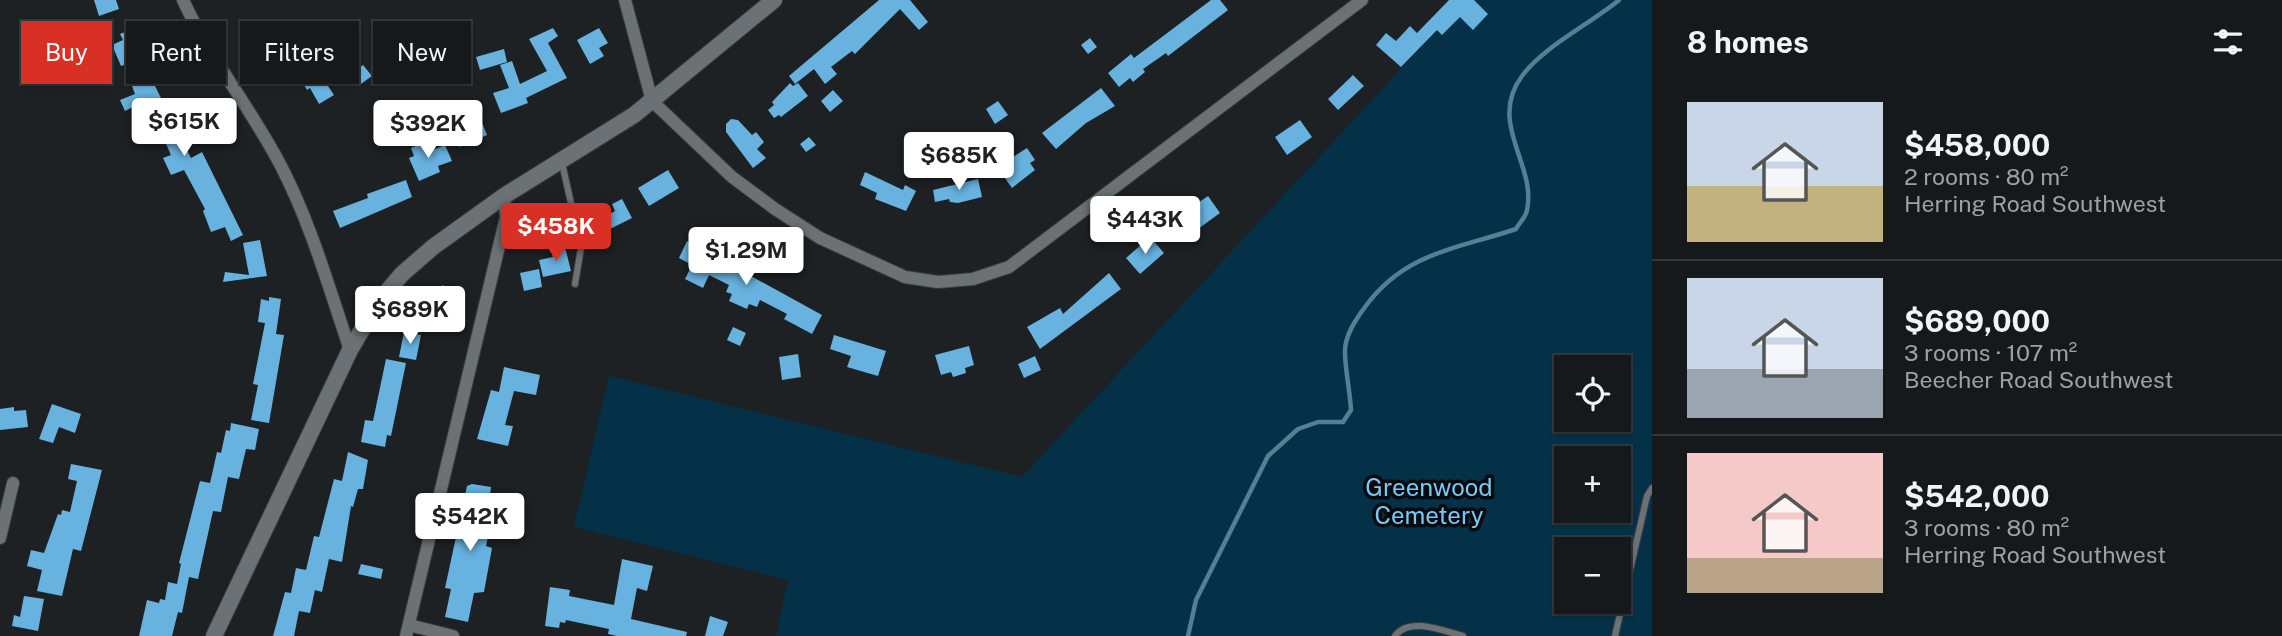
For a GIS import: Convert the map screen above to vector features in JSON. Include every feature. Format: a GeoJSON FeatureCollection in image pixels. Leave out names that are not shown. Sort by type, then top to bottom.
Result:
{"type":"FeatureCollection","features":[{"type":"Feature","properties":{"kind":"street"},"geometry":{"type":"LineString","coordinates":[[183,0],[215,61],[279,163],[303,211],[351,350]]}},
{"type":"Feature","properties":{"kind":"street"},"geometry":{"type":"LineString","coordinates":[[625,0],[652,101],[732,177],[820,238],[905,277],[938,282],[973,279],[1009,267],[1363,0]]}},
{"type":"Feature","properties":{"kind":"street"},"geometry":{"type":"LineString","coordinates":[[214,636],[351,350],[379,301],[402,274],[433,247],[504,196],[652,101],[774,0]]}},
{"type":"Feature","properties":{"kind":"street"},"geometry":{"type":"LineString","coordinates":[[453,636],[408,631],[506,217],[504,196]]}},
{"type":"Feature","properties":{"kind":"street"},"geometry":{"type":"LineString","coordinates":[[0,538],[13,482]]}},
{"type":"Feature","properties":{"kind":"lane"},"geometry":{"type":"LineString","coordinates":[[561,161],[581,248],[575,284]]}},
{"type":"Feature","properties":{"kind":"lane"},"geometry":{"type":"LineString","coordinates":[[1615,636],[1647,496],[1652,488]]}},
{"type":"Feature","properties":{"kind":"lane"},"geometry":{"type":"LineString","coordinates":[[1395,636],[1408,626],[1463,636]]}},
{"type":"Feature","properties":{"kind":"green space","name":"Greenwood Cemetery"},"geometry":{"type":"Polygon","coordinates":[[[1465,0],[1652,0],[1652,636],[776,636],[788,580],[574,527],[609,376],[1022,477],[1465,0]]]}},
{"type":"Feature","properties":{"kind":"building"},"geometry":{"type":"Polygon","coordinates":[[[94,0],[116,0],[119,9],[99,16],[94,0]]]}},
{"type":"Feature","properties":{"kind":"building"},"geometry":{"type":"Polygon","coordinates":[[[879,0],[910,0],[928,22],[919,30],[900,9],[855,54],[852,51],[831,67],[837,74],[825,84],[814,69],[795,84],[789,76],[879,0]]]}},
{"type":"Feature","properties":{"kind":"building"},"geometry":{"type":"Polygon","coordinates":[[[1211,0],[1220,0],[1228,10],[1168,56],[1166,53],[1143,69],[1145,72],[1133,82],[1130,78],[1119,87],[1108,73],[1131,54],[1134,58],[1211,0]]]}},
{"type":"Feature","properties":{"kind":"building"},"geometry":{"type":"Polygon","coordinates":[[[1449,0],[1474,0],[1488,14],[1473,30],[1460,17],[1442,35],[1437,30],[1401,67],[1376,45],[1386,33],[1396,41],[1410,26],[1417,33],[1449,0]]]}},
{"type":"Feature","properties":{"kind":"building"},"geometry":{"type":"Polygon","coordinates":[[[553,28],[558,36],[548,43],[567,78],[526,98],[528,103],[501,113],[493,93],[509,88],[500,65],[512,61],[520,84],[547,71],[529,39],[553,28]]]}},
{"type":"Feature","properties":{"kind":"building"},"geometry":{"type":"Polygon","coordinates":[[[599,28],[608,43],[599,48],[604,56],[590,64],[577,40],[599,28]]]}},
{"type":"Feature","properties":{"kind":"building"},"geometry":{"type":"Polygon","coordinates":[[[126,32],[126,64],[121,66],[112,45],[123,40],[120,34],[126,32]]]}},
{"type":"Feature","properties":{"kind":"building"},"geometry":{"type":"Polygon","coordinates":[[[1090,38],[1097,47],[1088,54],[1081,45],[1090,38]]]}},
{"type":"Feature","properties":{"kind":"building"},"geometry":{"type":"Polygon","coordinates":[[[504,49],[507,62],[480,70],[476,57],[504,49]]]}},
{"type":"Feature","properties":{"kind":"building"},"geometry":{"type":"Polygon","coordinates":[[[363,65],[372,76],[358,86],[359,68],[363,65]]]}},
{"type":"Feature","properties":{"kind":"building"},"geometry":{"type":"Polygon","coordinates":[[[1353,75],[1364,86],[1338,110],[1328,99],[1353,75]]]}},
{"type":"Feature","properties":{"kind":"building"},"geometry":{"type":"Polygon","coordinates":[[[790,83],[793,86],[798,83],[808,96],[781,117],[779,115],[774,118],[768,110],[790,83]]]}},
{"type":"Feature","properties":{"kind":"building"},"geometry":{"type":"Polygon","coordinates":[[[154,84],[191,158],[202,152],[243,235],[231,241],[225,227],[211,232],[203,211],[205,209],[184,170],[171,175],[163,158],[171,155],[162,135],[155,138],[146,115],[140,117],[135,106],[125,111],[120,100],[135,94],[132,86],[154,84]]]}},
{"type":"Feature","properties":{"kind":"building"},"geometry":{"type":"Polygon","coordinates":[[[304,84],[332,84],[328,86],[334,95],[319,104],[310,88],[307,90],[304,84]]]}},
{"type":"Feature","properties":{"kind":"building"},"geometry":{"type":"Polygon","coordinates":[[[1101,88],[1115,106],[1086,123],[1056,149],[1042,133],[1101,88]]]}},
{"type":"Feature","properties":{"kind":"building"},"geometry":{"type":"Polygon","coordinates":[[[833,90],[843,101],[830,112],[821,101],[833,90]]]}},
{"type":"Feature","properties":{"kind":"building"},"geometry":{"type":"Polygon","coordinates":[[[473,100],[487,135],[459,147],[447,116],[460,111],[458,107],[473,100]]]}},
{"type":"Feature","properties":{"kind":"building"},"geometry":{"type":"Polygon","coordinates":[[[998,101],[1008,115],[995,124],[986,109],[998,101]]]}},
{"type":"Feature","properties":{"kind":"building"},"geometry":{"type":"Polygon","coordinates":[[[731,119],[738,120],[752,135],[756,132],[764,142],[757,149],[766,158],[753,168],[726,132],[726,124],[731,119]]]}},
{"type":"Feature","properties":{"kind":"building"},"geometry":{"type":"Polygon","coordinates":[[[1300,120],[1312,137],[1287,155],[1275,137],[1300,120]]]}},
{"type":"Feature","properties":{"kind":"building"},"geometry":{"type":"Polygon","coordinates":[[[809,137],[816,145],[806,152],[800,144],[809,137]]]}},
{"type":"Feature","properties":{"kind":"building"},"geometry":{"type":"Polygon","coordinates":[[[424,142],[428,152],[445,145],[452,161],[438,166],[440,172],[419,181],[409,158],[414,156],[411,148],[424,142]]]}},
{"type":"Feature","properties":{"kind":"building"},"geometry":{"type":"Polygon","coordinates":[[[1027,148],[1035,160],[1030,163],[1035,170],[1012,188],[997,167],[1027,148]]]}},
{"type":"Feature","properties":{"kind":"building"},"geometry":{"type":"Polygon","coordinates":[[[668,170],[679,188],[649,206],[638,188],[668,170]]]}},
{"type":"Feature","properties":{"kind":"building"},"geometry":{"type":"Polygon","coordinates":[[[865,172],[903,190],[905,185],[916,191],[906,211],[875,199],[877,193],[860,185],[865,172]]]}},
{"type":"Feature","properties":{"kind":"building"},"geometry":{"type":"Polygon","coordinates":[[[978,179],[982,197],[958,203],[950,202],[949,199],[935,202],[933,190],[978,179]]]}},
{"type":"Feature","properties":{"kind":"building"},"geometry":{"type":"Polygon","coordinates":[[[406,180],[412,197],[340,228],[333,211],[368,198],[367,194],[406,180]]]}},
{"type":"Feature","properties":{"kind":"building"},"geometry":{"type":"Polygon","coordinates":[[[1208,196],[1220,213],[1191,234],[1187,227],[1181,232],[1173,220],[1208,196]]]}},
{"type":"Feature","properties":{"kind":"building"},"geometry":{"type":"Polygon","coordinates":[[[622,199],[632,218],[598,235],[592,223],[615,211],[612,204],[622,199]]]}},
{"type":"Feature","properties":{"kind":"building"},"geometry":{"type":"Polygon","coordinates":[[[1150,237],[1164,253],[1140,274],[1126,258],[1150,237]]]}},
{"type":"Feature","properties":{"kind":"building"},"geometry":{"type":"Polygon","coordinates":[[[260,240],[267,276],[223,282],[225,272],[249,275],[243,243],[260,240]]]}},
{"type":"Feature","properties":{"kind":"building"},"geometry":{"type":"Polygon","coordinates":[[[687,241],[822,315],[812,334],[784,319],[787,314],[760,300],[757,307],[749,304],[747,309],[729,301],[732,294],[726,292],[729,285],[709,275],[703,288],[685,279],[692,265],[679,258],[687,241]]]}},
{"type":"Feature","properties":{"kind":"building"},"geometry":{"type":"Polygon","coordinates":[[[565,247],[571,271],[543,277],[539,260],[553,257],[551,250],[565,247]]]}},
{"type":"Feature","properties":{"kind":"building"},"geometry":{"type":"Polygon","coordinates":[[[539,269],[542,287],[524,291],[520,273],[539,269]]]}},
{"type":"Feature","properties":{"kind":"building"},"geometry":{"type":"Polygon","coordinates":[[[1109,273],[1121,289],[1040,349],[1027,327],[1060,308],[1063,314],[1109,273]]]}},
{"type":"Feature","properties":{"kind":"building"},"geometry":{"type":"Polygon","coordinates":[[[443,285],[458,300],[433,325],[418,311],[443,285]]]}},
{"type":"Feature","properties":{"kind":"building"},"geometry":{"type":"Polygon","coordinates":[[[269,297],[281,299],[276,334],[284,335],[269,423],[251,420],[258,385],[253,384],[265,323],[258,322],[261,299],[269,301],[269,297]]]}},
{"type":"Feature","properties":{"kind":"building"},"geometry":{"type":"Polygon","coordinates":[[[733,327],[746,333],[740,346],[727,340],[733,327]]]}},
{"type":"Feature","properties":{"kind":"building"},"geometry":{"type":"Polygon","coordinates":[[[404,332],[421,335],[416,360],[399,357],[404,332]]]}},
{"type":"Feature","properties":{"kind":"building"},"geometry":{"type":"Polygon","coordinates":[[[834,335],[886,351],[878,376],[847,367],[851,356],[830,349],[834,335]]]}},
{"type":"Feature","properties":{"kind":"building"},"geometry":{"type":"Polygon","coordinates":[[[969,346],[974,365],[965,368],[966,373],[953,377],[951,372],[941,375],[935,355],[969,346]]]}},
{"type":"Feature","properties":{"kind":"building"},"geometry":{"type":"Polygon","coordinates":[[[798,354],[801,377],[782,380],[779,357],[798,354]]]}},
{"type":"Feature","properties":{"kind":"building"},"geometry":{"type":"Polygon","coordinates":[[[1035,356],[1041,370],[1024,378],[1018,364],[1035,356]]]}},
{"type":"Feature","properties":{"kind":"building"},"geometry":{"type":"Polygon","coordinates":[[[386,359],[406,363],[391,436],[387,435],[385,447],[361,442],[365,420],[373,421],[386,359]]]}},
{"type":"Feature","properties":{"kind":"building"},"geometry":{"type":"Polygon","coordinates":[[[504,367],[540,375],[536,395],[514,391],[505,425],[513,426],[508,446],[477,439],[491,390],[499,392],[504,367]]]}},
{"type":"Feature","properties":{"kind":"building"},"geometry":{"type":"Polygon","coordinates":[[[52,404],[81,414],[75,433],[59,427],[53,443],[39,439],[52,404]]]}},
{"type":"Feature","properties":{"kind":"building"},"geometry":{"type":"Polygon","coordinates":[[[14,407],[14,411],[26,410],[28,427],[0,430],[0,409],[14,407]]]}},
{"type":"Feature","properties":{"kind":"building"},"geometry":{"type":"Polygon","coordinates":[[[231,423],[259,429],[255,450],[246,449],[239,479],[228,477],[221,512],[213,511],[198,579],[189,577],[182,613],[178,612],[172,636],[139,636],[147,600],[159,603],[160,599],[165,600],[168,582],[177,584],[179,563],[200,481],[210,483],[217,452],[221,453],[226,430],[230,431],[231,423]]]}},
{"type":"Feature","properties":{"kind":"building"},"geometry":{"type":"Polygon","coordinates":[[[348,452],[368,460],[363,489],[358,489],[353,507],[351,506],[342,562],[329,559],[322,592],[315,590],[310,613],[299,611],[294,636],[273,636],[285,592],[291,593],[296,568],[306,570],[314,536],[319,537],[334,479],[342,481],[348,452]]]}},
{"type":"Feature","properties":{"kind":"building"},"geometry":{"type":"Polygon","coordinates":[[[71,464],[102,470],[81,551],[73,549],[62,596],[37,591],[42,570],[27,566],[31,550],[44,553],[58,514],[61,515],[62,510],[70,512],[77,481],[68,479],[71,464]]]}},
{"type":"Feature","properties":{"kind":"building"},"geometry":{"type":"Polygon","coordinates":[[[472,484],[491,487],[488,512],[493,513],[486,546],[492,548],[484,592],[474,593],[468,622],[445,617],[451,589],[445,588],[467,486],[472,484]]]}},
{"type":"Feature","properties":{"kind":"building"},"geometry":{"type":"Polygon","coordinates":[[[622,559],[653,566],[647,591],[637,588],[631,619],[687,632],[686,636],[617,636],[608,634],[609,629],[566,620],[565,623],[560,622],[559,628],[545,626],[550,587],[570,590],[569,596],[614,605],[622,559]]]}},
{"type":"Feature","properties":{"kind":"building"},"geometry":{"type":"Polygon","coordinates":[[[361,564],[383,569],[381,579],[358,574],[361,564]]]}},
{"type":"Feature","properties":{"kind":"building"},"geometry":{"type":"Polygon","coordinates":[[[24,596],[44,599],[38,631],[12,626],[14,615],[20,617],[24,596]]]}},
{"type":"Feature","properties":{"kind":"building"},"geometry":{"type":"Polygon","coordinates":[[[710,616],[728,622],[723,636],[705,636],[710,616]]]}},
{"type":"Feature","properties":{"kind":"waterway"},"geometry":{"type":"LineString","coordinates":[[1188,636],[1196,600],[1268,456],[1298,429],[1318,422],[1343,422],[1351,410],[1345,345],[1365,307],[1397,274],[1415,263],[1516,229],[1524,218],[1528,193],[1511,127],[1509,110],[1513,93],[1522,76],[1542,55],[1619,0]]}}]}
